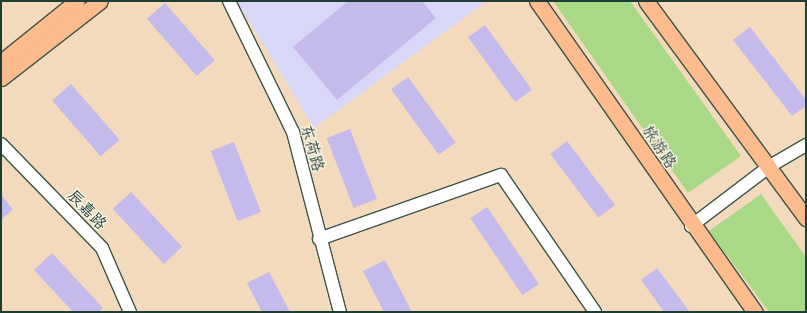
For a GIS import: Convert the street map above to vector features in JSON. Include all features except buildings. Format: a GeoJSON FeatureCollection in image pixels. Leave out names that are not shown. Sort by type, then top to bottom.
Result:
{"type":"FeatureCollection","features":[{"type":"Feature","properties":{"kind":"main road"},"geometry":{"type":"LineString","coordinates":[[1,62],[77,1]]}},
{"type":"Feature","properties":{"kind":"main road"},"geometry":{"type":"LineString","coordinates":[[1,78],[100,1]]}},
{"type":"Feature","properties":{"kind":"main road","name":"旅游路"},"geometry":{"type":"LineString","coordinates":[[538,1],[691,226],[755,312]]}},
{"type":"Feature","properties":{"kind":"main road"},"geometry":{"type":"LineString","coordinates":[[646,1],[770,166],[806,218]]}},
{"type":"Feature","properties":{"kind":"street","name":"东荷路"},"geometry":{"type":"LineString","coordinates":[[229,1],[292,132],[319,239],[340,312]]}},
{"type":"Feature","properties":{"kind":"street","name":"辰嘉路"},"geometry":{"type":"LineString","coordinates":[[1,144],[102,248],[130,312]]}},
{"type":"Feature","properties":{"kind":"street"},"geometry":{"type":"LineString","coordinates":[[691,226],[770,166],[806,145]]}},
{"type":"Feature","properties":{"kind":"street"},"geometry":{"type":"LineString","coordinates":[[319,239],[501,175],[595,312]]}},
{"type":"Feature","properties":{"kind":"shaded area"},"geometry":{"type":"Polygon","coordinates":[[[237,1],[487,1],[314,128],[237,1]]]}},
{"type":"Feature","properties":{"kind":"green space"},"geometry":{"type":"Polygon","coordinates":[[[553,1],[630,1],[741,156],[688,193],[553,1]]]}},
{"type":"Feature","properties":{"kind":"green space"},"geometry":{"type":"Polygon","coordinates":[[[761,194],[806,257],[806,312],[769,312],[709,231],[761,194]]]}}]}
